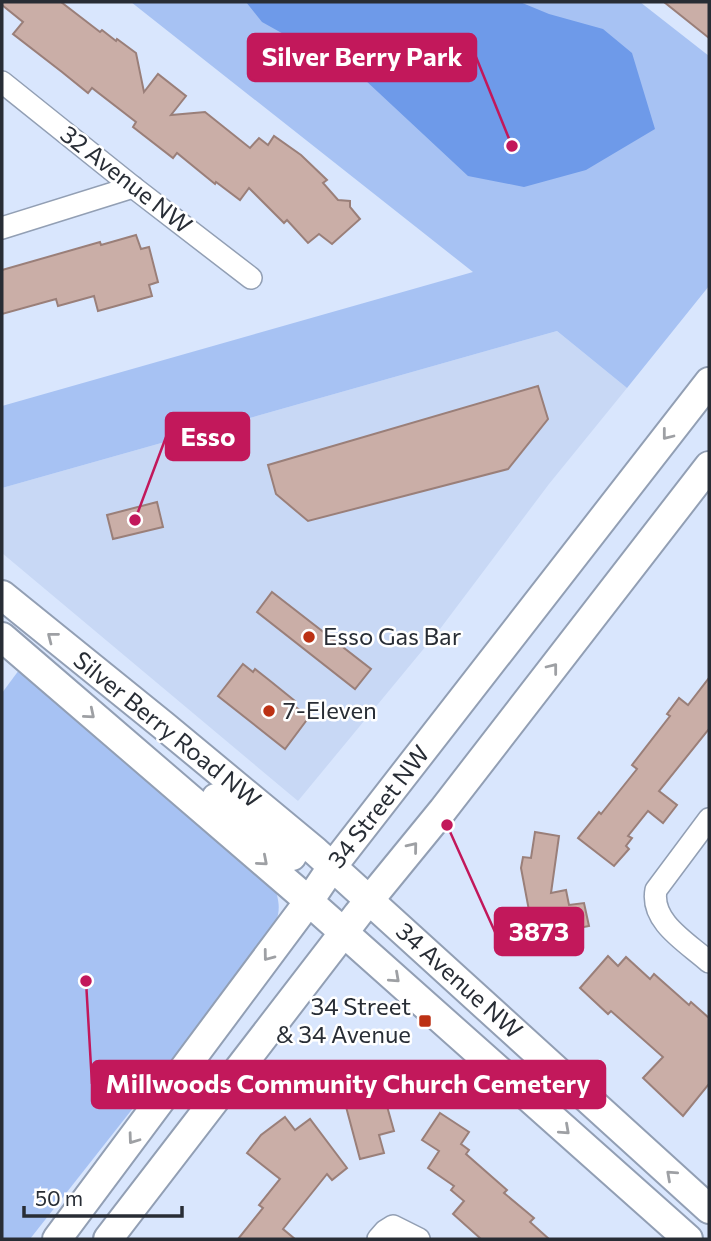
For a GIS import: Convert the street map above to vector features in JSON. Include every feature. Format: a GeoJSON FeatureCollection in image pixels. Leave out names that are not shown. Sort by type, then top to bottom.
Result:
{"type":"FeatureCollection","features":[{"type":"Feature","properties":{"kind":"main road","name":"34 Street NW"},"geometry":{"type":"LineString","coordinates":[[57,1239],[321,883],[709,382]]}},
{"type":"Feature","properties":{"kind":"main road","name":"34 Street NW"},"geometry":{"type":"LineString","coordinates":[[108,1239],[709,466]]}},
{"type":"Feature","properties":{"kind":"main road","name":"Silver Berry Road NW"},"geometry":{"type":"LineString","coordinates":[[2,595],[164,726],[321,883]]}},
{"type":"Feature","properties":{"kind":"main road","name":"Silver Berry Road NW"},"geometry":{"type":"LineString","coordinates":[[2,637],[143,758],[321,883]]}},
{"type":"Feature","properties":{"kind":"main road","name":"34 Avenue NW"},"geometry":{"type":"LineString","coordinates":[[321,883],[369,900],[709,1209]]}},
{"type":"Feature","properties":{"kind":"main road","name":"34 Avenue NW"},"geometry":{"type":"LineString","coordinates":[[321,883],[344,933],[688,1239]]}},
{"type":"Feature","properties":{"kind":"street","name":"32 Avenue NW"},"geometry":{"type":"LineString","coordinates":[[2,82],[251,278]]}},
{"type":"Feature","properties":{"kind":"street"},"geometry":{"type":"LineString","coordinates":[[2,228],[133,187]]}},
{"type":"Feature","properties":{"kind":"street"},"geometry":{"type":"LineString","coordinates":[[709,819],[656,890],[656,908],[663,920],[709,962]]}},
{"type":"Feature","properties":{"kind":"street"},"geometry":{"type":"LineString","coordinates":[[386,1233],[419,1239]]}},
{"type":"Feature","properties":{"kind":"shaded area"},"geometry":{"type":"Polygon","coordinates":[[[131,2],[640,2],[709,56],[709,286],[627,388],[557,331],[2,488],[2,406],[473,272],[131,2]]]}},
{"type":"Feature","properties":{"kind":"shaded area"},"geometry":{"type":"Polygon","coordinates":[[[246,2],[520,2],[549,14],[603,29],[632,53],[655,129],[586,170],[524,187],[468,176],[364,79],[262,22],[246,2]]]}},
{"type":"Feature","properties":{"kind":"shaded area"},"geometry":{"type":"Polygon","coordinates":[[[557,331],[627,388],[549,484],[440,629],[298,801],[2,553],[2,488],[557,331]]]}},
{"type":"Feature","properties":{"kind":"shaded area"},"geometry":{"type":"Polygon","coordinates":[[[19,670],[274,885],[279,907],[275,924],[267,938],[30,1239],[2,1239],[2,693],[19,670]]]}},
{"type":"Feature","properties":{"kind":"building"},"geometry":{"type":"Polygon","coordinates":[[[2,2],[61,2],[100,32],[102,30],[136,53],[144,92],[158,74],[186,96],[171,115],[205,112],[250,148],[259,138],[268,145],[274,136],[301,155],[327,180],[323,183],[338,200],[350,201],[350,207],[360,219],[332,244],[319,234],[308,243],[287,220],[284,223],[249,188],[240,200],[216,182],[215,184],[177,153],[173,158],[133,127],[136,122],[92,88],[88,93],[13,34],[23,22],[2,5],[2,2]]]}},
{"type":"Feature","properties":{"kind":"building"},"geometry":{"type":"Polygon","coordinates":[[[664,2],[709,2],[709,38],[664,2]]]}},
{"type":"Feature","properties":{"kind":"building"},"geometry":{"type":"Polygon","coordinates":[[[136,235],[141,249],[149,247],[158,282],[149,285],[152,296],[98,311],[94,296],[58,306],[56,299],[2,314],[2,270],[100,242],[101,245],[136,235]]]}},
{"type":"Feature","properties":{"kind":"building"},"geometry":{"type":"Polygon","coordinates":[[[538,386],[548,419],[508,469],[308,521],[276,494],[268,465],[538,386]]]}},
{"type":"Feature","properties":{"kind":"building"},"geometry":{"type":"Polygon","coordinates":[[[157,502],[163,527],[113,539],[107,515],[157,502]]]}},
{"type":"Feature","properties":{"kind":"building","name":"Esso Gas Bar"},"geometry":{"type":"Polygon","coordinates":[[[272,592],[371,669],[355,689],[257,612],[272,592]]]}},
{"type":"Feature","properties":{"kind":"building","name":"7-Eleven"},"geometry":{"type":"Polygon","coordinates":[[[243,664],[269,680],[295,701],[293,705],[309,717],[285,749],[218,696],[243,664]]]}},
{"type":"Feature","properties":{"kind":"building"},"geometry":{"type":"Polygon","coordinates":[[[709,678],[709,729],[659,791],[677,805],[663,823],[648,811],[628,836],[632,838],[626,846],[629,849],[614,866],[578,838],[637,769],[632,765],[670,716],[667,714],[679,698],[688,705],[709,678]]]}},
{"type":"Feature","properties":{"kind":"building"},"geometry":{"type":"Polygon","coordinates":[[[535,832],[559,836],[551,893],[566,890],[569,905],[584,903],[589,926],[534,937],[521,868],[523,857],[531,858],[535,832]]]}},
{"type":"Feature","properties":{"kind":"building"},"geometry":{"type":"Polygon","coordinates":[[[608,956],[618,966],[626,957],[650,979],[654,974],[689,1005],[691,1002],[709,1018],[709,1084],[683,1116],[643,1078],[663,1057],[611,1011],[608,1014],[580,988],[608,956]]]}},
{"type":"Feature","properties":{"kind":"building"},"geometry":{"type":"Polygon","coordinates":[[[383,1092],[394,1131],[379,1135],[384,1153],[360,1159],[345,1103],[383,1092]]]}},
{"type":"Feature","properties":{"kind":"building"},"geometry":{"type":"Polygon","coordinates":[[[440,1113],[469,1132],[461,1144],[469,1150],[466,1154],[507,1190],[504,1193],[534,1218],[530,1222],[549,1239],[481,1239],[453,1214],[464,1201],[451,1190],[454,1186],[428,1168],[439,1151],[422,1140],[440,1113]]]}},
{"type":"Feature","properties":{"kind":"building"},"geometry":{"type":"Polygon","coordinates":[[[285,1117],[295,1130],[310,1119],[347,1168],[332,1180],[327,1174],[283,1229],[295,1239],[238,1239],[263,1208],[259,1205],[280,1179],[247,1153],[261,1135],[285,1117]]]}},
{"type":"Feature","properties":{"kind":"place","name":"Silver Berry Park"},"geometry":{"type":"Point","coordinates":[512,146]}},
{"type":"Feature","properties":{"kind":"place","name":"Esso"},"geometry":{"type":"Point","coordinates":[135,520]}},
{"type":"Feature","properties":{"kind":"place","name":"Esso Gas Bar"},"geometry":{"type":"Point","coordinates":[309,637]}},
{"type":"Feature","properties":{"kind":"place","name":"7-Eleven"},"geometry":{"type":"Point","coordinates":[269,711]}},
{"type":"Feature","properties":{"kind":"place","name":"3873"},"geometry":{"type":"Point","coordinates":[447,825]}},
{"type":"Feature","properties":{"kind":"place","name":"Millwoods Community Church Cemetery"},"geometry":{"type":"Point","coordinates":[86,981]}},
{"type":"Feature","properties":{"kind":"place","name":"34 Street & 34 Avenue"},"geometry":{"type":"Point","coordinates":[425,1021]}}]}
